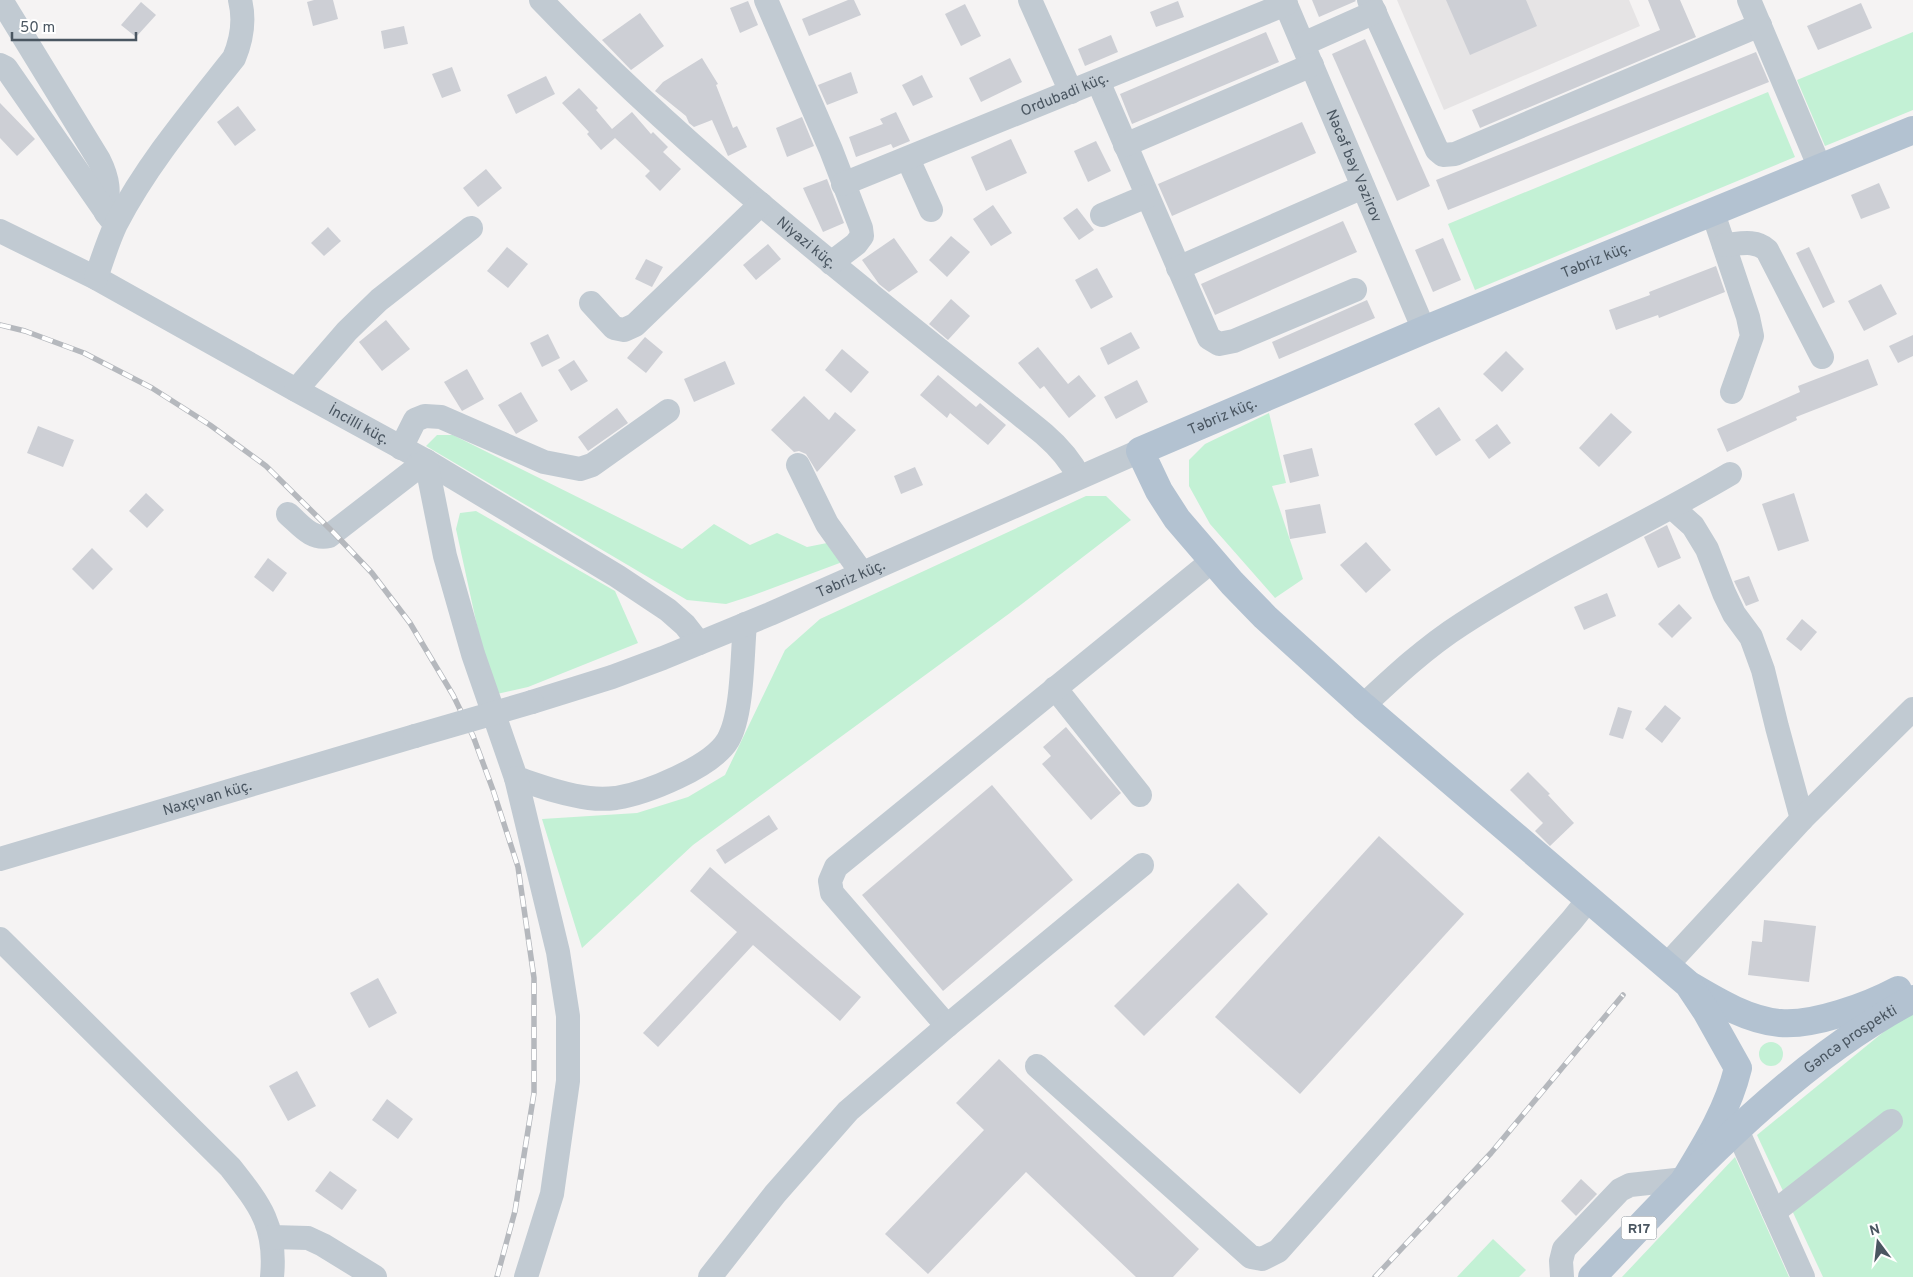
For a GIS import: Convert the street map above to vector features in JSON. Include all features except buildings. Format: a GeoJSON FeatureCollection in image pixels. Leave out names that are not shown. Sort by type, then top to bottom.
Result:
{"type":"FeatureCollection","features":[{"type":"Feature","properties":{"kind":"main road","name":"Təbriz küç."},"geometry":{"type":"LineString","coordinates":[[1140,451],[1424,330],[1913,130]]}},
{"type":"Feature","properties":{"kind":"main road"},"geometry":{"type":"LineString","coordinates":[[1140,451],[1160,491],[1177,519],[1212,560],[1265,617],[1363,706],[1688,984],[1734,1009],[1779,1022],[1797,1034],[1805,1054],[1804,1065],[1792,1083],[1772,1090],[1761,1089],[1751,1085],[1743,1077],[1706,1011],[1688,984]]}},
{"type":"Feature","properties":{"kind":"main road","name":"Gəncə prospekti"},"geometry":{"type":"LineString","coordinates":[[1779,1022],[1814,1020],[1852,1009],[1888,995],[1913,982]]}},
{"type":"Feature","properties":{"kind":"main road","name":"Gəncə prospekti"},"geometry":{"type":"LineString","coordinates":[[1685,1179],[1737,1130],[1850,1037],[1913,999]]}},
{"type":"Feature","properties":{"kind":"main road"},"geometry":{"type":"LineString","coordinates":[[1685,1179],[1719,1122],[1728,1101],[1738,1068],[1736,1052],[1741,1037],[1758,1023],[1768,1021],[1779,1022]]}},
{"type":"Feature","properties":{"kind":"main road","name":"R17"},"geometry":{"type":"LineString","coordinates":[[1592,1277],[1685,1179]]}},
{"type":"Feature","properties":{"kind":"street"},"geometry":{"type":"LineString","coordinates":[[1,0],[106,174],[111,219],[96,278]]}},
{"type":"Feature","properties":{"kind":"street"},"geometry":{"type":"LineString","coordinates":[[111,219],[234,58],[240,45],[242,33],[240,0]]}},
{"type":"Feature","properties":{"kind":"street","name":"Niyazi küç."},"geometry":{"type":"LineString","coordinates":[[541,0],[596,57],[672,127],[761,204],[1060,448],[1079,477]]}},
{"type":"Feature","properties":{"kind":"street"},"geometry":{"type":"LineString","coordinates":[[766,0],[831,150],[861,228],[862,236],[856,244],[832,263]]}},
{"type":"Feature","properties":{"kind":"street"},"geometry":{"type":"LineString","coordinates":[[1030,0],[1071,92]]}},
{"type":"Feature","properties":{"kind":"street"},"geometry":{"type":"LineString","coordinates":[[1749,0],[1820,168]]}},
{"type":"Feature","properties":{"kind":"street","name":"Ordubadi küç."},"geometry":{"type":"LineString","coordinates":[[843,184],[1098,81],[1285,2]]}},
{"type":"Feature","properties":{"kind":"street","name":"Nəcəf bəy Vəzirov"},"geometry":{"type":"LineString","coordinates":[[1285,2],[1424,330]]}},
{"type":"Feature","properties":{"kind":"street"},"geometry":{"type":"LineString","coordinates":[[1303,44],[1372,6],[1437,150],[1443,155],[1455,154],[1760,25]]}},
{"type":"Feature","properties":{"kind":"street"},"geometry":{"type":"LineString","coordinates":[[0,65],[6,68],[111,219]]}},
{"type":"Feature","properties":{"kind":"street"},"geometry":{"type":"LineString","coordinates":[[1125,145],[1312,65]]}},
{"type":"Feature","properties":{"kind":"street"},"geometry":{"type":"LineString","coordinates":[[1098,81],[1209,338],[1219,344],[1234,340],[1355,290]]}},
{"type":"Feature","properties":{"kind":"street"},"geometry":{"type":"LineString","coordinates":[[908,159],[931,210]]}},
{"type":"Feature","properties":{"kind":"street"},"geometry":{"type":"LineString","coordinates":[[1178,268],[1364,187]]}},
{"type":"Feature","properties":{"kind":"street"},"geometry":{"type":"LineString","coordinates":[[1102,215],[1147,196]]}},
{"type":"Feature","properties":{"kind":"street"},"geometry":{"type":"LineString","coordinates":[[592,304],[614,328],[624,330],[635,325],[761,204]]}},
{"type":"Feature","properties":{"kind":"street"},"geometry":{"type":"LineString","coordinates":[[1713,213],[1748,317],[1752,336],[1732,392]]}},
{"type":"Feature","properties":{"kind":"street"},"geometry":{"type":"LineString","coordinates":[[296,390],[347,331],[378,300],[472,228]]}},
{"type":"Feature","properties":{"kind":"street","name":"İncilli küç."},"geometry":{"type":"LineString","coordinates":[[0,231],[96,278],[426,461],[617,576],[668,610],[685,625],[699,643]]}},
{"type":"Feature","properties":{"kind":"street"},"geometry":{"type":"LineString","coordinates":[[1724,245],[1752,243],[1761,245],[1767,250],[1822,357]]}},
{"type":"Feature","properties":{"kind":"street"},"geometry":{"type":"LineString","coordinates":[[401,448],[415,420],[425,416],[441,417],[544,462],[580,469],[592,465],[668,411]]}},
{"type":"Feature","properties":{"kind":"street","name":"Təbriz küç."},"geometry":{"type":"LineString","coordinates":[[532,702],[612,677],[699,643],[1140,451]]}},
{"type":"Feature","properties":{"kind":"street"},"geometry":{"type":"LineString","coordinates":[[288,514],[313,536],[320,538],[329,536],[426,461],[445,556],[474,654],[516,778],[558,952],[568,1016],[568,1081],[552,1194],[526,1277]]}},
{"type":"Feature","properties":{"kind":"street"},"geometry":{"type":"LineString","coordinates":[[798,465],[827,524],[862,573]]}},
{"type":"Feature","properties":{"kind":"street"},"geometry":{"type":"LineString","coordinates":[[1363,706],[1406,665],[1461,625],[1517,590],[1674,508],[1730,474]]}},
{"type":"Feature","properties":{"kind":"street"},"geometry":{"type":"LineString","coordinates":[[1674,508],[1694,526],[1707,549],[1734,614],[1751,637],[1763,670],[1802,819]]}},
{"type":"Feature","properties":{"kind":"street"},"geometry":{"type":"LineString","coordinates":[[947,1026],[832,893],[830,881],[836,867],[1212,560]]}},
{"type":"Feature","properties":{"kind":"street"},"geometry":{"type":"LineString","coordinates":[[516,778],[558,792],[591,798],[616,798],[644,790],[685,774],[711,759],[728,740],[737,718],[745,624]]}},
{"type":"Feature","properties":{"kind":"street"},"geometry":{"type":"LineString","coordinates":[[1055,688],[1140,795]]}},
{"type":"Feature","properties":{"kind":"street","name":"Naxçıvan küç."},"geometry":{"type":"LineString","coordinates":[[0,859],[532,702]]}},
{"type":"Feature","properties":{"kind":"street"},"geometry":{"type":"LineString","coordinates":[[1667,965],[1802,819],[1913,709]]}},
{"type":"Feature","properties":{"kind":"street"},"geometry":{"type":"LineString","coordinates":[[710,1277],[775,1194],[848,1111],[947,1026],[1142,865]]}},
{"type":"Feature","properties":{"kind":"street"},"geometry":{"type":"LineString","coordinates":[[1037,1066],[1251,1257],[1262,1259],[1278,1251],[1588,900]]}},
{"type":"Feature","properties":{"kind":"street"},"geometry":{"type":"LineString","coordinates":[[0,939],[230,1167],[264,1214],[272,1237],[272,1277]]}},
{"type":"Feature","properties":{"kind":"street"},"geometry":{"type":"LineString","coordinates":[[1774,1212],[1891,1121]]}},
{"type":"Feature","properties":{"kind":"street"},"geometry":{"type":"LineString","coordinates":[[1737,1130],[1802,1277]]}},
{"type":"Feature","properties":{"kind":"street"},"geometry":{"type":"LineString","coordinates":[[1562,1277],[1561,1261],[1564,1250],[1620,1190],[1630,1185],[1685,1179]]}},
{"type":"Feature","properties":{"kind":"street"},"geometry":{"type":"LineString","coordinates":[[272,1237],[308,1238],[323,1244],[375,1277]]}},
{"type":"Feature","properties":{"kind":"shaded area"},"geometry":{"type":"Polygon","coordinates":[[[1397,0],[1629,0],[1640,26],[1444,110],[1397,0]]]}},
{"type":"Feature","properties":{"kind":"green space"},"geometry":{"type":"Polygon","coordinates":[[[1913,32],[1913,110],[1825,146],[1797,80],[1913,32]]]}},
{"type":"Feature","properties":{"kind":"green space"},"geometry":{"type":"Polygon","coordinates":[[[1768,92],[1795,157],[1475,290],[1448,224],[1768,92]]]}},
{"type":"Feature","properties":{"kind":"green space"},"geometry":{"type":"Polygon","coordinates":[[[1269,413],[1286,483],[1272,486],[1303,579],[1275,598],[1210,524],[1189,486],[1189,460],[1205,444],[1269,413]]]}},
{"type":"Feature","properties":{"kind":"green space"},"geometry":{"type":"Polygon","coordinates":[[[437,435],[453,435],[682,549],[714,524],[750,545],[777,533],[807,547],[832,542],[845,561],[726,604],[687,600],[426,446],[437,435]]]}},
{"type":"Feature","properties":{"kind":"green space"},"geometry":{"type":"Polygon","coordinates":[[[1086,496],[1106,496],[1131,520],[1010,613],[693,845],[582,948],[542,819],[637,813],[688,797],[725,775],[785,650],[820,619],[1086,496]]]}},
{"type":"Feature","properties":{"kind":"green space"},"geometry":{"type":"Polygon","coordinates":[[[476,511],[615,591],[638,643],[528,687],[497,694],[481,644],[456,529],[460,513],[476,511]]]}},
{"type":"Feature","properties":{"kind":"green space"},"geometry":{"type":"Polygon","coordinates":[[[1913,1008],[1913,1277],[1823,1277],[1757,1135],[1913,1008]]]}},
{"type":"Feature","properties":{"kind":"green space"},"geometry":{"type":"Polygon","coordinates":[[[1771,1042],[1780,1045],[1783,1054],[1780,1063],[1771,1066],[1762,1063],[1759,1054],[1762,1045],[1771,1042]]]}},
{"type":"Feature","properties":{"kind":"green space"},"geometry":{"type":"Polygon","coordinates":[[[1735,1157],[1789,1277],[1622,1277],[1735,1157]]]}},
{"type":"Feature","properties":{"kind":"green space"},"geometry":{"type":"Polygon","coordinates":[[[1493,1239],[1526,1270],[1519,1277],[1457,1277],[1493,1239]]]}},
{"type":"Feature","properties":{"kind":"railway"},"geometry":{"type":"LineString","coordinates":[[0,325],[25,331],[84,353],[152,388],[210,425],[266,466],[372,573],[410,623],[453,695],[473,736],[518,867],[534,978],[534,1093],[515,1211],[497,1277]]}},
{"type":"Feature","properties":{"kind":"railway"},"geometry":{"type":"LineString","coordinates":[[1375,1277],[1491,1153],[1623,995]]}}]}
